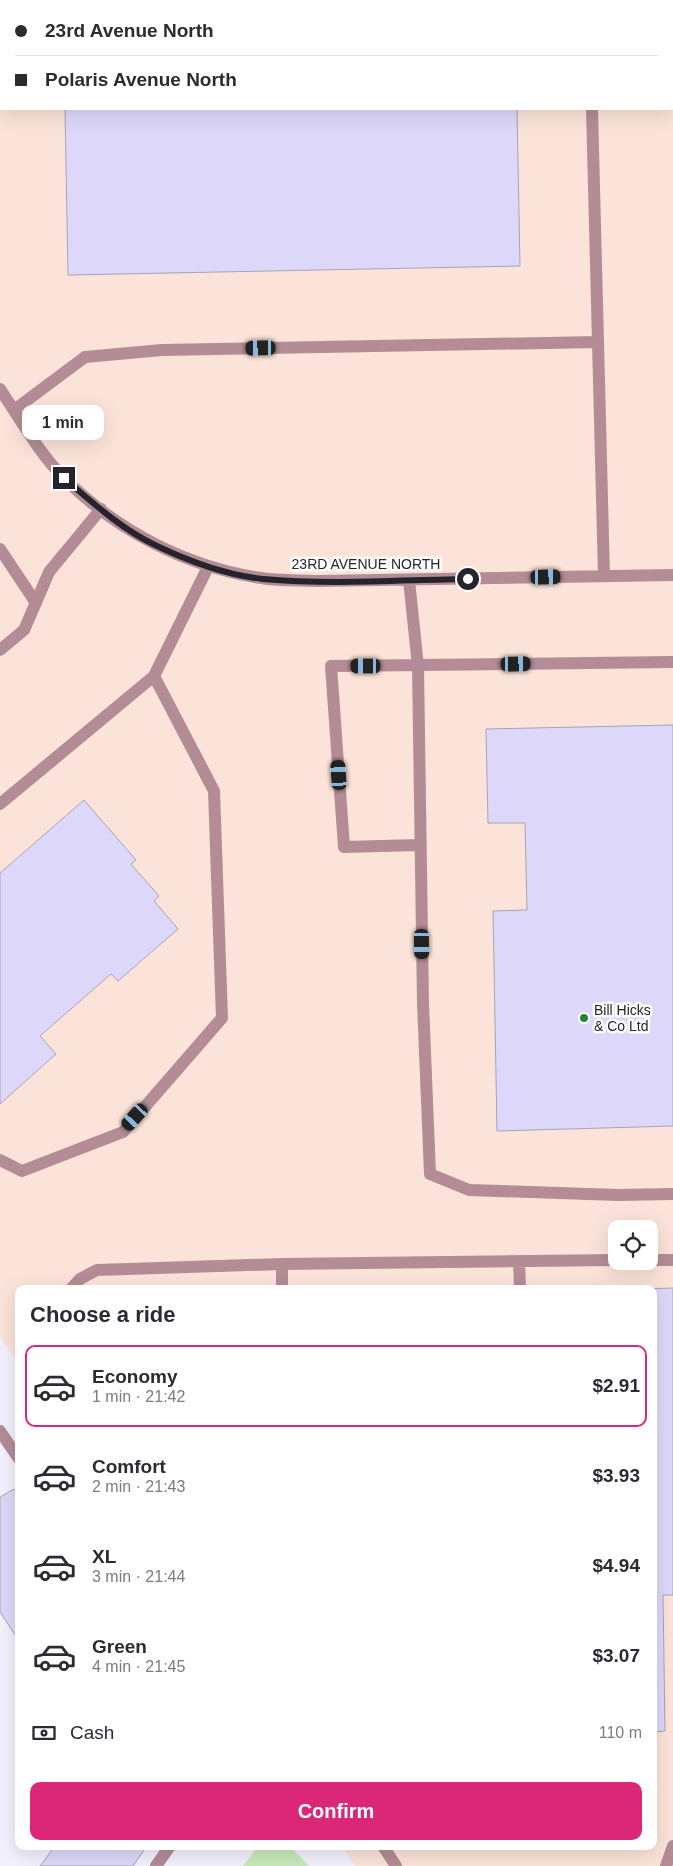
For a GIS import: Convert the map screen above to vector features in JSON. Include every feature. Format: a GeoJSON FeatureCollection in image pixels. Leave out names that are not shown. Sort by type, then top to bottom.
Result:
{"type":"FeatureCollection","features":[{"type":"Feature","properties":{"kind":"street"},"geometry":{"type":"LineString","coordinates":[[592,110],[604,576]]}},
{"type":"Feature","properties":{"kind":"street"},"geometry":{"type":"LineString","coordinates":[[14,410],[85,357],[162,350],[598,342]]}},
{"type":"Feature","properties":{"kind":"street","name":"23RD AVENUE NORTH"},"geometry":{"type":"LineString","coordinates":[[0,389],[64,478],[101,509],[154,545],[208,567],[262,578],[318,581],[673,575]]}},
{"type":"Feature","properties":{"kind":"street"},"geometry":{"type":"LineString","coordinates":[[0,650],[24,630],[49,572],[101,509]]}},
{"type":"Feature","properties":{"kind":"street"},"geometry":{"type":"LineString","coordinates":[[0,549],[36,603]]}},
{"type":"Feature","properties":{"kind":"street"},"geometry":{"type":"LineString","coordinates":[[0,804],[154,676],[208,567]]}},
{"type":"Feature","properties":{"kind":"street"},"geometry":{"type":"LineString","coordinates":[[409,580],[418,666],[423,1003],[430,1174],[469,1190],[618,1195],[673,1194]]}},
{"type":"Feature","properties":{"kind":"street"},"geometry":{"type":"LineString","coordinates":[[420,845],[344,847],[331,666],[673,662]]}},
{"type":"Feature","properties":{"kind":"street"},"geometry":{"type":"LineString","coordinates":[[0,1160],[22,1171],[123,1132],[222,1018],[214,791],[154,676]]}},
{"type":"Feature","properties":{"kind":"street"},"geometry":{"type":"LineString","coordinates":[[75,1285],[80,1279],[98,1270],[282,1264],[608,1260]]}},
{"type":"Feature","properties":{"kind":"street"},"geometry":{"type":"LineString","coordinates":[[658,1260],[673,1260]]}},
{"type":"Feature","properties":{"kind":"street"},"geometry":{"type":"LineString","coordinates":[[519,1261],[520,1285]]}},
{"type":"Feature","properties":{"kind":"street"},"geometry":{"type":"LineString","coordinates":[[282,1264],[282,1285]]}},
{"type":"Feature","properties":{"kind":"street"},"geometry":{"type":"LineString","coordinates":[[0,1431],[15,1453]]}},
{"type":"Feature","properties":{"kind":"street"},"geometry":{"type":"LineString","coordinates":[[666,1866],[673,1846]]}},
{"type":"Feature","properties":{"kind":"street"},"geometry":{"type":"LineString","coordinates":[[156,1866],[167,1850]]}},
{"type":"Feature","properties":{"kind":"street"},"geometry":{"type":"LineString","coordinates":[[386,1850],[396,1866]]}},
{"type":"Feature","properties":{"kind":"shaded area"},"geometry":{"type":"Polygon","coordinates":[[[0,110],[673,110],[673,1866],[355,1866],[345,1850],[657,1850],[657,1285],[15,1285],[15,1359],[0,1337],[0,110]]]}},
{"type":"Feature","properties":{"kind":"green space"},"geometry":{"type":"Polygon","coordinates":[[[255,1850],[294,1850],[309,1866],[243,1866],[255,1850]]]}},
{"type":"Feature","properties":{"kind":"building"},"geometry":{"type":"Polygon","coordinates":[[[65,110],[517,110],[520,266],[68,275],[65,110]]]}},
{"type":"Feature","properties":{"kind":"building","name":"Bill Hicks & Co Ltd"},"geometry":{"type":"Polygon","coordinates":[[[673,725],[673,1126],[497,1131],[493,911],[527,910],[525,823],[488,823],[486,729],[673,725]]]}},
{"type":"Feature","properties":{"kind":"building"},"geometry":{"type":"Polygon","coordinates":[[[84,800],[136,860],[131,864],[159,896],[154,901],[178,929],[118,981],[111,974],[40,1036],[56,1054],[0,1104],[0,873],[84,800]]]}},
{"type":"Feature","properties":{"kind":"building"},"geometry":{"type":"Polygon","coordinates":[[[657,1288],[673,1288],[673,1595],[663,1595],[665,1731],[657,1732],[657,1288]]]}},
{"type":"Feature","properties":{"kind":"building"},"geometry":{"type":"Polygon","coordinates":[[[14,1489],[15,1491],[15,1635],[0,1612],[0,1497],[14,1489]]]}},
{"type":"Feature","properties":{"kind":"building"},"geometry":{"type":"Polygon","coordinates":[[[52,1850],[144,1850],[133,1866],[40,1866],[52,1850]]]}},
{"type":"Feature","properties":{"kind":"place","name":"Bill Hicks & Co Ltd"},"geometry":{"type":"Point","coordinates":[584,1018]}},
{"type":"Feature","properties":{"kind":"route"},"geometry":{"type":"LineString","coordinates":[[64,478],[107,515],[154,545],[208,567],[262,578],[318,581],[468,579]]}}]}
